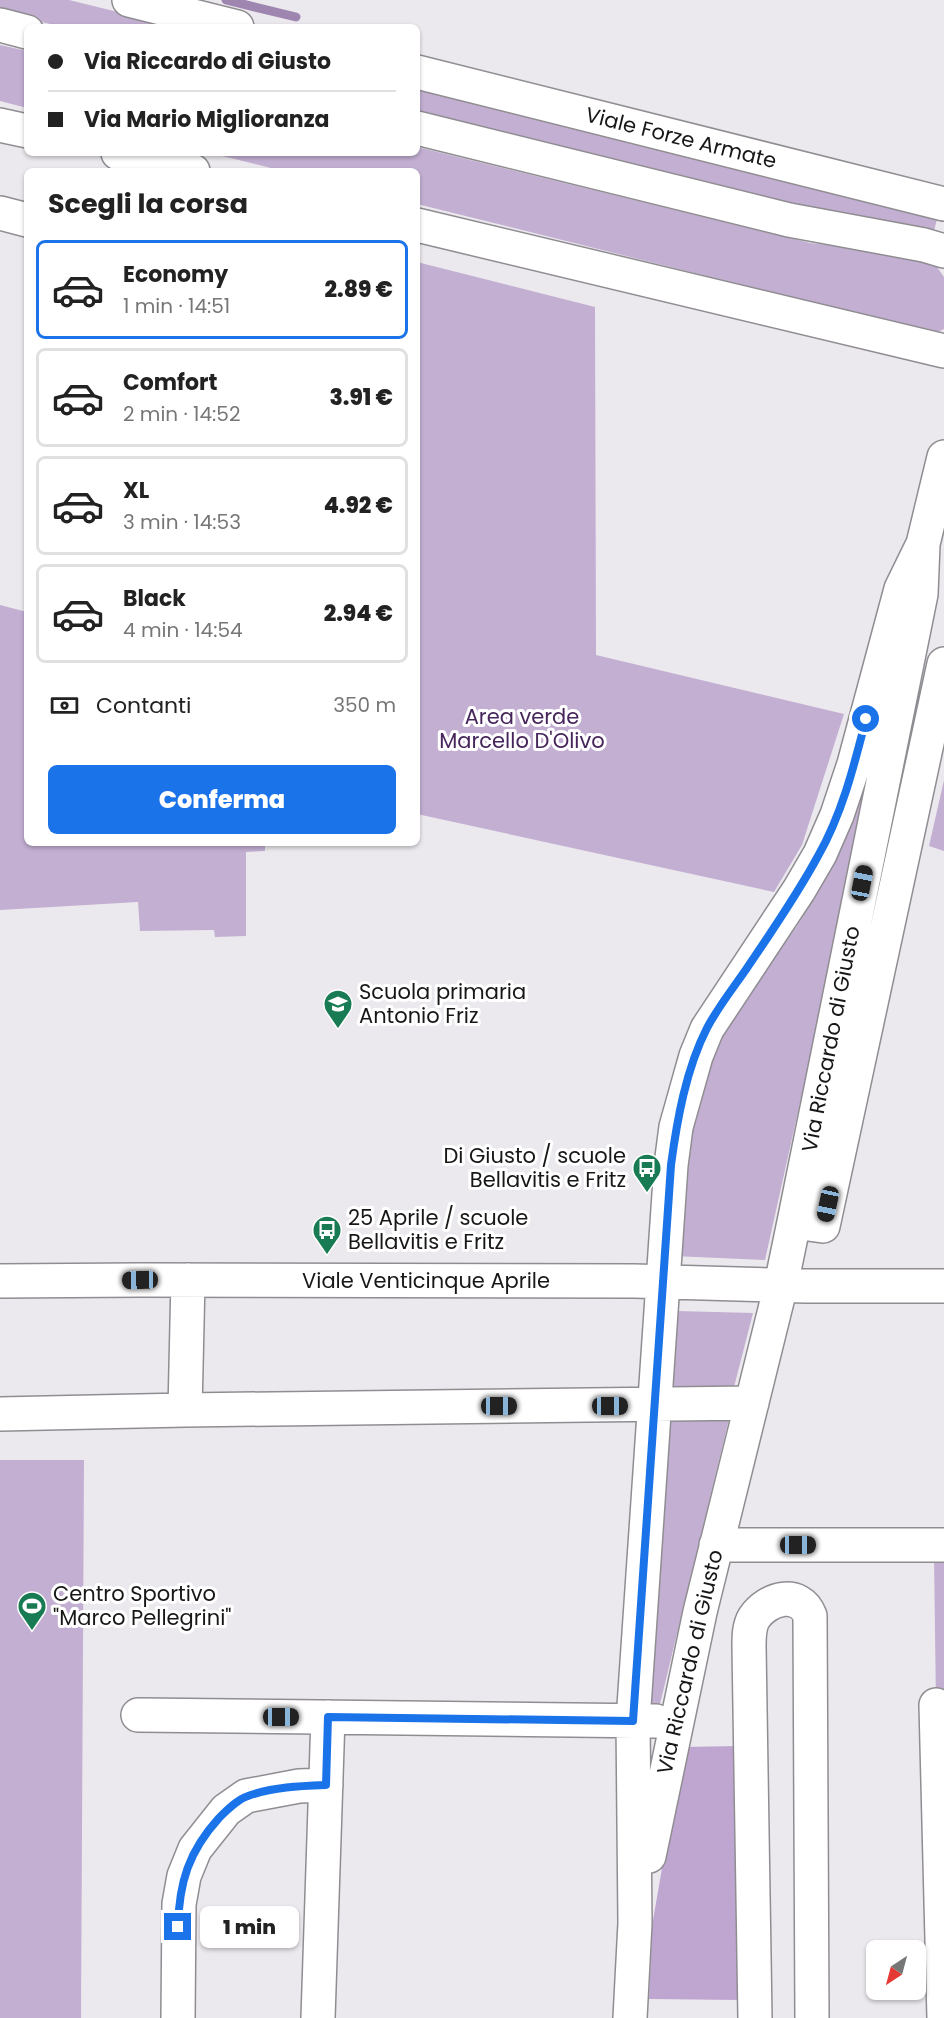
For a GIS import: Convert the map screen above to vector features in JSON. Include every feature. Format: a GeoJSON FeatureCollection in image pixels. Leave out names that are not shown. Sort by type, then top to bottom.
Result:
{"type":"FeatureCollection","features":[{"type":"Feature","properties":{"kind":"street"},"geometry":{"type":"LineString","coordinates":[[129,0],[225,24]]}},
{"type":"Feature","properties":{"kind":"street"},"geometry":{"type":"LineString","coordinates":[[0,25],[24,31]]}},
{"type":"Feature","properties":{"kind":"street","name":"Viale Forze Armate"},"geometry":{"type":"LineString","coordinates":[[420,73],[944,204]]}},
{"type":"Feature","properties":{"kind":"street"},"geometry":{"type":"LineString","coordinates":[[0,125],[24,130]]}},
{"type":"Feature","properties":{"kind":"street"},"geometry":{"type":"LineString","coordinates":[[420,129],[789,220],[924,244],[944,251]]}},
{"type":"Feature","properties":{"kind":"street"},"geometry":{"type":"LineString","coordinates":[[130,156],[180,168]]}},
{"type":"Feature","properties":{"kind":"street"},"geometry":{"type":"LineString","coordinates":[[0,213],[24,219]]}},
{"type":"Feature","properties":{"kind":"street"},"geometry":{"type":"LineString","coordinates":[[420,226],[944,351]]}},
{"type":"Feature","properties":{"kind":"street","name":"Via Riccardo di Giusto"},"geometry":{"type":"LineString","coordinates":[[635,1923],[676,1721],[716,1545],[781,1285],[921,594],[923,544],[944,457]]}},
{"type":"Feature","properties":{"kind":"street","name":"Via Riccardo di Giusto"},"geometry":{"type":"LineString","coordinates":[[630,2018],[635,1923],[633,1721],[671,1165],[676,1127],[696,1056],[707,1029],[799,890],[820,854],[833,825],[854,764],[901,589],[923,544]]}},
{"type":"Feature","properties":{"kind":"street"},"geometry":{"type":"LineString","coordinates":[[794,1222],[823,1226],[944,664]]}},
{"type":"Feature","properties":{"kind":"street"},"geometry":{"type":"LineString","coordinates":[[872,838],[905,845]]}},
{"type":"Feature","properties":{"kind":"street"},"geometry":{"type":"LineString","coordinates":[[185,1410],[188,1280]]}},
{"type":"Feature","properties":{"kind":"street","name":"Viale Venticinque Aprile"},"geometry":{"type":"LineString","coordinates":[[0,1281],[664,1282]]}},
{"type":"Feature","properties":{"kind":"street"},"geometry":{"type":"LineString","coordinates":[[664,1282],[944,1286]]}},
{"type":"Feature","properties":{"kind":"street"},"geometry":{"type":"LineString","coordinates":[[0,1414],[752,1403]]}},
{"type":"Feature","properties":{"kind":"street"},"geometry":{"type":"LineString","coordinates":[[716,1545],[944,1545]]}},
{"type":"Feature","properties":{"kind":"street"},"geometry":{"type":"LineString","coordinates":[[755,2018],[750,1631],[754,1618],[772,1602],[784,1600],[798,1600],[806,1606],[810,1616],[812,2018]]}},
{"type":"Feature","properties":{"kind":"street"},"geometry":{"type":"LineString","coordinates":[[936,1705],[944,2018]]}},
{"type":"Feature","properties":{"kind":"street"},"geometry":{"type":"LineString","coordinates":[[138,1715],[676,1721]]}},
{"type":"Feature","properties":{"kind":"street"},"geometry":{"type":"LineString","coordinates":[[318,2018],[328,1717]]}},
{"type":"Feature","properties":{"kind":"street"},"geometry":{"type":"LineString","coordinates":[[178,2018],[179,1904],[184,1876],[195,1848],[226,1810],[246,1796],[300,1786],[326,1785]]}},
{"type":"Feature","properties":{"kind":"green space"},"geometry":{"type":"Polygon","coordinates":[[[0,0],[69,0],[167,24],[50,24],[0,12],[0,0]]]}},
{"type":"Feature","properties":{"kind":"green space"},"geometry":{"type":"Polygon","coordinates":[[[0,45],[24,50],[24,107],[0,101],[0,45]]]}},
{"type":"Feature","properties":{"kind":"green space"},"geometry":{"type":"Polygon","coordinates":[[[420,86],[939,212],[932,238],[420,114],[420,86]]]}},
{"type":"Feature","properties":{"kind":"green space"},"geometry":{"type":"Polygon","coordinates":[[[420,148],[810,243],[922,258],[937,267],[944,277],[944,329],[936,333],[420,205],[420,168],[271,168],[222,156],[420,156],[420,148]]]}},
{"type":"Feature","properties":{"kind":"green space","name":"Area verde Marcello D'Olivo"},"geometry":{"type":"Polygon","coordinates":[[[420,263],[595,307],[596,655],[844,714],[802,845],[774,892],[420,815],[420,263]]]}},
{"type":"Feature","properties":{"kind":"green space"},"geometry":{"type":"Polygon","coordinates":[[[0,605],[24,611],[24,846],[265,846],[265,851],[246,852],[246,936],[215,937],[214,930],[140,931],[138,902],[0,910],[0,605]]]}},
{"type":"Feature","properties":{"kind":"green space"},"geometry":{"type":"Polygon","coordinates":[[[868,755],[877,756],[765,1260],[673,1256],[681,1174],[708,1057],[738,1008],[797,926],[814,898],[868,755]]]}},
{"type":"Feature","properties":{"kind":"green space"},"geometry":{"type":"Polygon","coordinates":[[[944,780],[944,851],[929,846],[944,780]]]}},
{"type":"Feature","properties":{"kind":"green space"},"geometry":{"type":"Polygon","coordinates":[[[677,1311],[753,1313],[733,1391],[673,1389],[677,1311]]]}},
{"type":"Feature","properties":{"kind":"green space"},"geometry":{"type":"Polygon","coordinates":[[[730,1415],[660,1704],[642,1709],[667,1417],[730,1415]]]}},
{"type":"Feature","properties":{"kind":"green space"},"geometry":{"type":"Polygon","coordinates":[[[0,1460],[84,1460],[81,2018],[0,2018],[0,1460]]]}},
{"type":"Feature","properties":{"kind":"green space"},"geometry":{"type":"Polygon","coordinates":[[[934,1556],[944,1556],[944,2018],[936,1705],[934,1556]]]}},
{"type":"Feature","properties":{"kind":"shaded area"},"geometry":{"type":"Polygon","coordinates":[[[736,1746],[738,2000],[649,1999],[652,1926],[683,1747],[736,1746]]]}},
{"type":"Feature","properties":{"kind":"waterway"},"geometry":{"type":"LineString","coordinates":[[226,0],[296,17]]}},
{"type":"Feature","properties":{"kind":"place","name":"Scuola primaria Antonio Friz"},"geometry":{"type":"Point","coordinates":[338,1030]}},
{"type":"Feature","properties":{"kind":"place","name":"Di Giusto / scuole Bellavitis e Fritz"},"geometry":{"type":"Point","coordinates":[647,1194]}},
{"type":"Feature","properties":{"kind":"place","name":"25 Aprile / scuole Bellavitis e Fritz"},"geometry":{"type":"Point","coordinates":[327,1256]}},
{"type":"Feature","properties":{"kind":"place","name":"Centro Sportivo \"Marco Pellegrini\""},"geometry":{"type":"Point","coordinates":[32,1632]}},
{"type":"Feature","properties":{"kind":"route"},"geometry":{"type":"LineString","coordinates":[[178,1927],[184,1876],[195,1848],[226,1810],[246,1796],[300,1786],[326,1785],[328,1717],[633,1721],[671,1165],[676,1127],[696,1056],[707,1029],[782,917],[820,854],[837,814],[866,719]]}}]}
